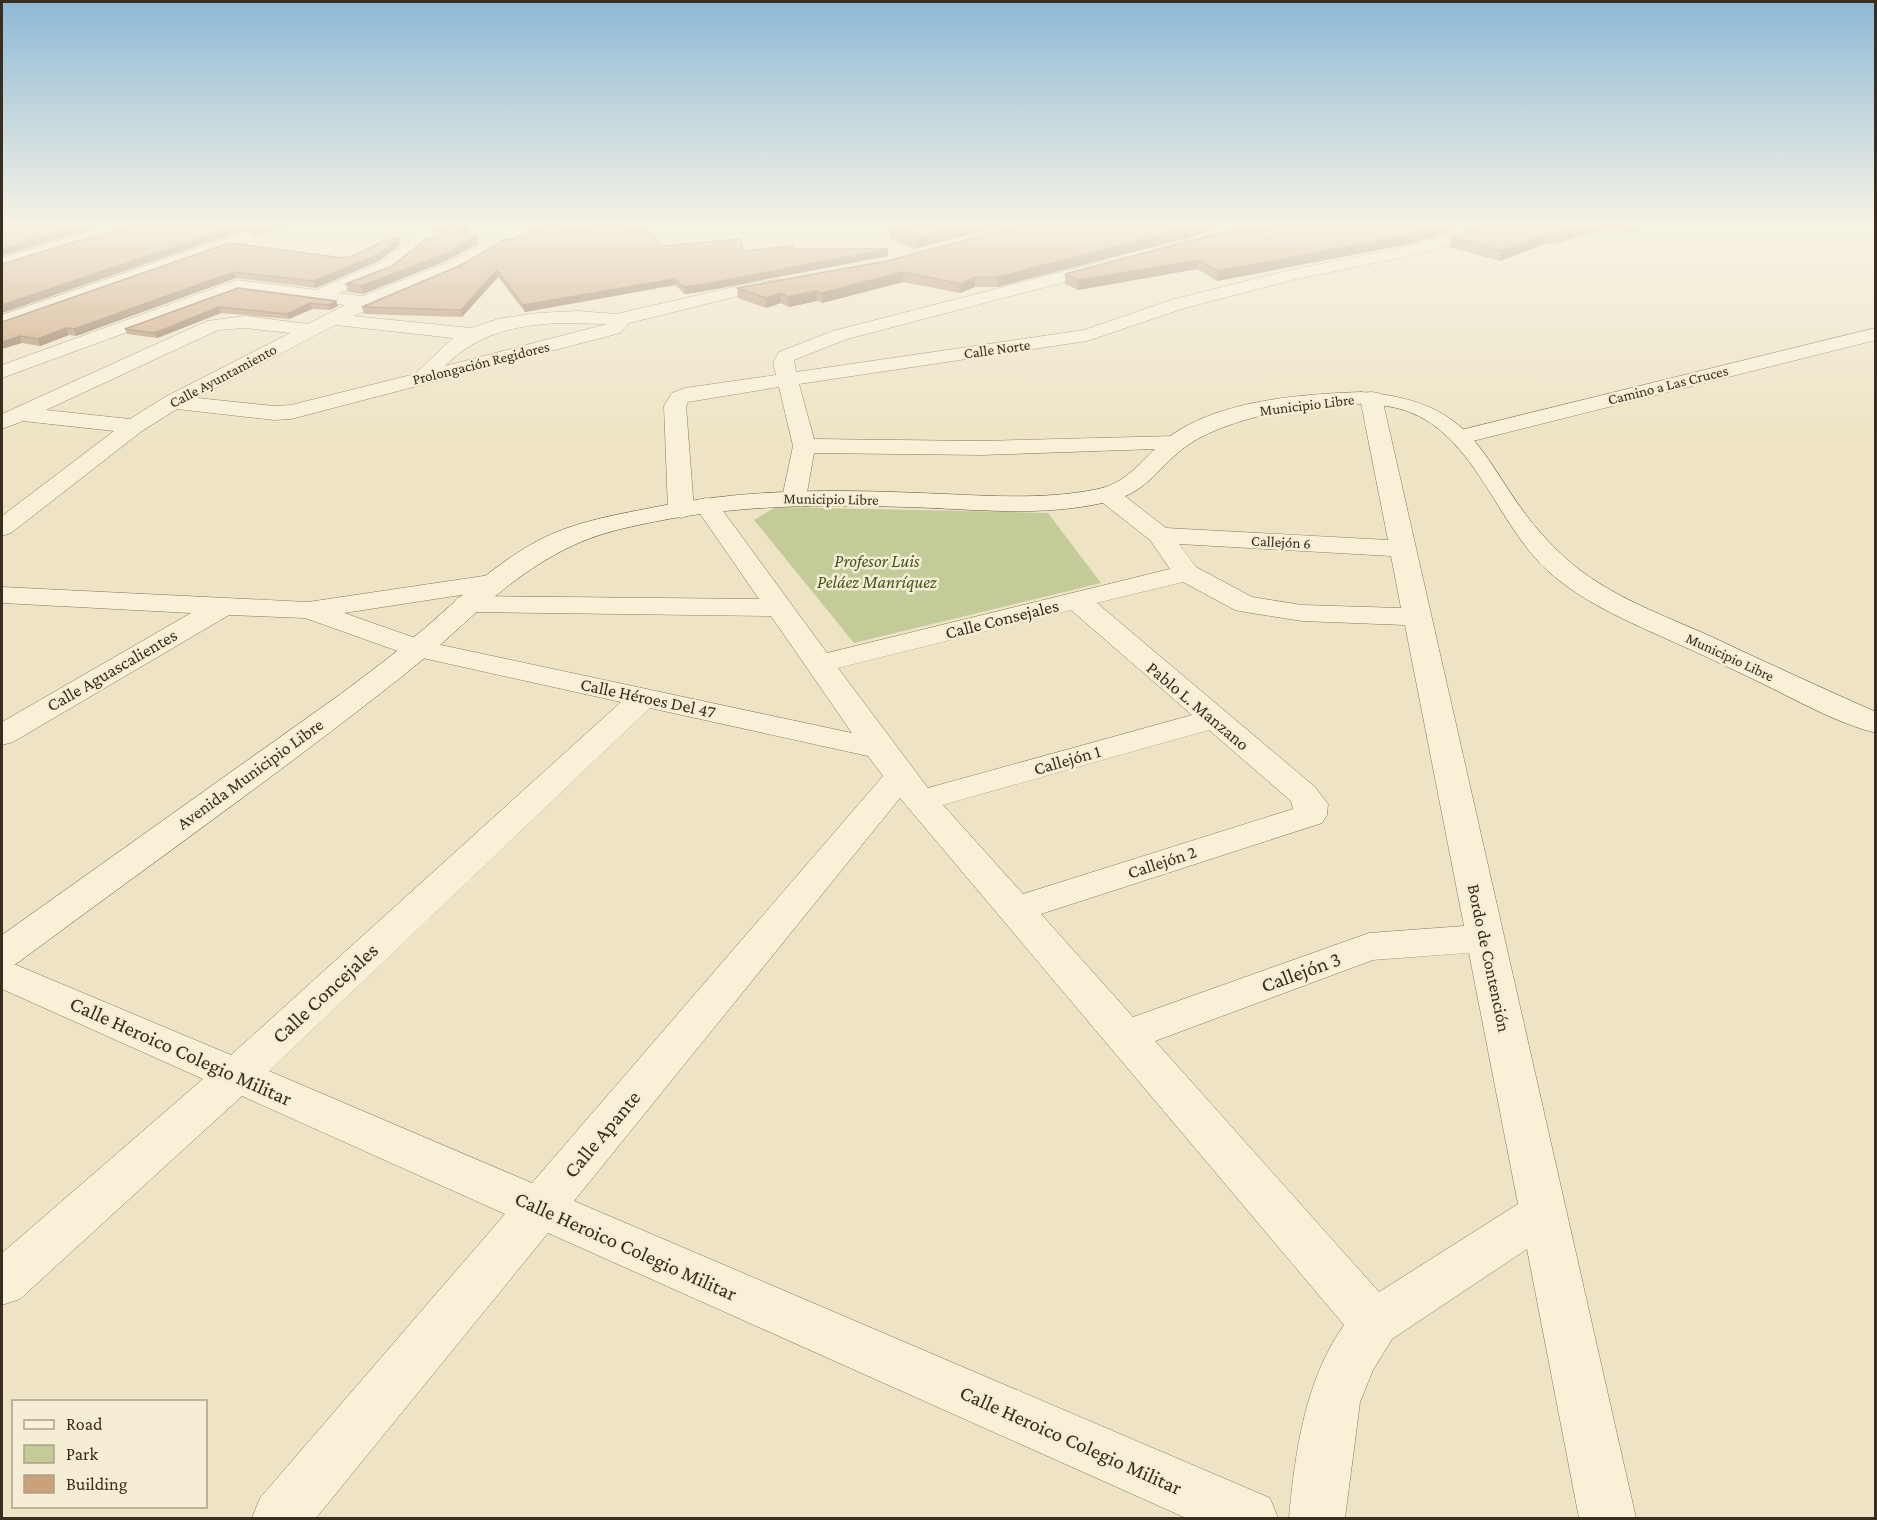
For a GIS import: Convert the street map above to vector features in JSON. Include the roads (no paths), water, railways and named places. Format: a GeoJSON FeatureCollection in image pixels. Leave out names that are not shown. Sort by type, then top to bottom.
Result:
{"type":"FeatureCollection","features":[{"type":"Feature","properties":{"kind":"street"},"geometry":{"type":"LineString","coordinates":[[2,321],[75,296]]}},
{"type":"Feature","properties":{"kind":"street"},"geometry":{"type":"LineString","coordinates":[[2,372],[204,296]]}},
{"type":"Feature","properties":{"kind":"street"},"geometry":{"type":"LineString","coordinates":[[332,296],[365,302]]}},
{"type":"Feature","properties":{"kind":"street","name":"Calle Ayuntamiento"},"geometry":{"type":"LineString","coordinates":[[3,526],[134,426],[173,402],[331,319],[380,296]]}},
{"type":"Feature","properties":{"kind":"street","name":"Prolongación Regidores"},"geometry":{"type":"LineString","coordinates":[[173,402],[274,413],[291,412],[613,329],[619,325],[620,319],[717,296]]}},
{"type":"Feature","properties":{"kind":"street"},"geometry":{"type":"LineString","coordinates":[[794,498],[804,446],[783,362],[786,356],[795,350],[840,335],[988,296]]}},
{"type":"Feature","properties":{"kind":"street","name":"Calle Norte"},"geometry":{"type":"LineString","coordinates":[[693,507],[675,406],[680,398],[693,393],[786,377],[1087,334],[1209,296]]}},
{"type":"Feature","properties":{"kind":"street"},"geometry":{"type":"LineString","coordinates":[[421,378],[458,344],[474,334],[523,321],[553,317],[590,316],[620,319]]}},
{"type":"Feature","properties":{"kind":"street"},"geometry":{"type":"LineString","coordinates":[[331,319],[474,334]]}},
{"type":"Feature","properties":{"kind":"street"},"geometry":{"type":"LineString","coordinates":[[10,418],[214,325],[245,322],[310,330]]}},
{"type":"Feature","properties":{"kind":"street","name":"Camino a Las Cruces"},"geometry":{"type":"LineString","coordinates":[[1461,437],[1875,334]]}},
{"type":"Feature","properties":{"kind":"street","name":"Municipio Libre"},"geometry":{"type":"LineString","coordinates":[[479,594],[551,544],[588,529],[693,507],[794,498],[1020,503],[1108,495],[1129,487],[1147,475],[1176,442],[1200,427],[1256,411],[1292,404],[1371,398],[1408,404],[1430,412],[1461,437],[1529,535],[1552,561],[1581,584],[1626,609],[1875,724]]}},
{"type":"Feature","properties":{"kind":"street","name":"Bordo de Contención"},"geometry":{"type":"LineString","coordinates":[[1371,398],[1608,1518]]}},
{"type":"Feature","properties":{"kind":"street"},"geometry":{"type":"LineString","coordinates":[[10,418],[134,426]]}},
{"type":"Feature","properties":{"kind":"street"},"geometry":{"type":"LineString","coordinates":[[804,446],[982,448],[1176,442]]}},
{"type":"Feature","properties":{"kind":"street"},"geometry":{"type":"LineString","coordinates":[[1108,495],[1159,535],[1185,573],[1245,604],[1273,610],[1417,616]]}},
{"type":"Feature","properties":{"kind":"street"},"geometry":{"type":"LineString","coordinates":[[693,507],[779,608],[899,775],[1013,910],[1374,1323]]}},
{"type":"Feature","properties":{"kind":"street","name":"Callejón 6"},"geometry":{"type":"LineString","coordinates":[[1159,535],[1403,549]]}},
{"type":"Feature","properties":{"kind":"street","name":"Calle Consejales"},"geometry":{"type":"LineString","coordinates":[[819,664],[1185,573]]}},
{"type":"Feature","properties":{"kind":"street"},"geometry":{"type":"LineString","coordinates":[[2,595],[308,610],[479,594],[779,608]]}},
{"type":"Feature","properties":{"kind":"street","name":"Avenida Municipio Libre"},"geometry":{"type":"LineString","coordinates":[[2,954],[350,702],[419,649],[479,594]]}},
{"type":"Feature","properties":{"kind":"street","name":"Pablo L. Manzano"},"geometry":{"type":"LineString","coordinates":[[1077,601],[1303,794],[1311,804],[1310,814]]}},
{"type":"Feature","properties":{"kind":"street","name":"Calle Aguascalientes"},"geometry":{"type":"LineString","coordinates":[[2,735],[223,606]]}},
{"type":"Feature","properties":{"kind":"street","name":"Calle Héroes Del 47"},"geometry":{"type":"LineString","coordinates":[[308,610],[419,649],[644,697],[899,775]]}},
{"type":"Feature","properties":{"kind":"street","name":"Calle Concejales"},"geometry":{"type":"LineString","coordinates":[[2,1283],[236,1076],[644,697]]}},
{"type":"Feature","properties":{"kind":"street","name":"Callejón 1"},"geometry":{"type":"LineString","coordinates":[[899,775],[1213,719]]}},
{"type":"Feature","properties":{"kind":"street","name":"Calle Apante"},"geometry":{"type":"LineString","coordinates":[[280,1518],[899,775]]}},
{"type":"Feature","properties":{"kind":"street","name":"Callejón 2"},"geometry":{"type":"LineString","coordinates":[[1013,910],[1310,814]]}},
{"type":"Feature","properties":{"kind":"street","name":"Callejón 3"},"geometry":{"type":"LineString","coordinates":[[1125,1036],[1369,948],[1485,938]]}},
{"type":"Feature","properties":{"kind":"street","name":"Calle Heroico Colegio Militar"},"geometry":{"type":"LineString","coordinates":[[2,973],[1250,1518]]}},
{"type":"Feature","properties":{"kind":"street"},"geometry":{"type":"LineString","coordinates":[[1317,1518],[1333,1402],[1352,1356],[1374,1323],[1543,1213]]}},
{"type":"Feature","properties":{"kind":"park label","name":"Profesor Luis Peláez Manríquez"},"geometry":{"type":"Point","coordinates":[877,571]}}]}
